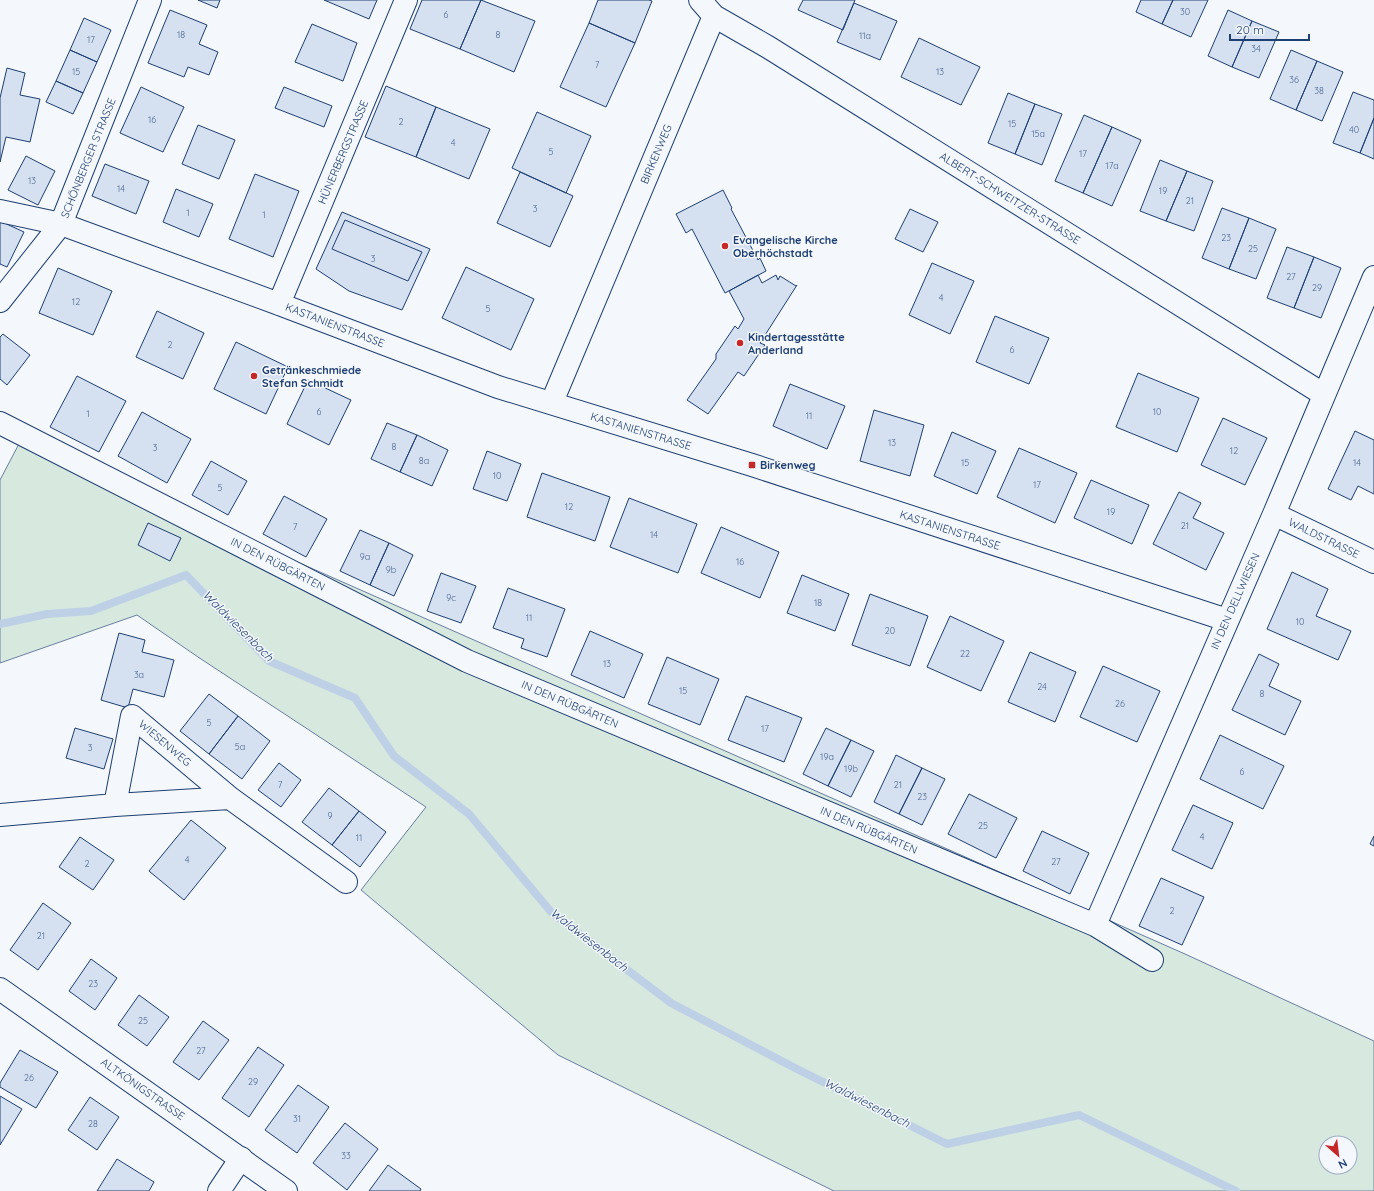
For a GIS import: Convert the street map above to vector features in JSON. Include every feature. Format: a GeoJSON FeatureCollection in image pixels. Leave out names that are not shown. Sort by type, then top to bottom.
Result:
{"type":"FeatureCollection","features":[{"type":"Feature","properties":{"kind":"street","name":"SCHÖNBERGER STRASSE"},"geometry":{"type":"LineString","coordinates":[[0,300],[61,224],[150,0]]}},
{"type":"Feature","properties":{"kind":"street","name":"HÜNERBERGSTRASSE"},"geometry":{"type":"LineString","coordinates":[[280,304],[406,0]]}},
{"type":"Feature","properties":{"kind":"street","name":"ALBERT-SCHWEITZER-STRASSE"},"geometry":{"type":"LineString","coordinates":[[700,0],[714,16],[781,55],[1323,394]]}},
{"type":"Feature","properties":{"kind":"street","name":"BIRKENWEG"},"geometry":{"type":"LineString","coordinates":[[552,402],[714,16]]}},
{"type":"Feature","properties":{"kind":"street","name":"KASTANIENSTRASSE"},"geometry":{"type":"LineString","coordinates":[[0,211],[61,224],[280,304],[498,387],[552,402],[752,465],[1227,620]]}},
{"type":"Feature","properties":{"kind":"street","name":"IN DEN DELLWIESEN"},"geometry":{"type":"LineString","coordinates":[[1095,925],[1274,514],[1323,394],[1374,277]]}},
{"type":"Feature","properties":{"kind":"street","name":"IN DEN RÜBGÄRTEN"},"geometry":{"type":"LineString","coordinates":[[0,423],[467,660],[1095,925],[1152,960]]}},
{"type":"Feature","properties":{"kind":"street","name":"WALDSTRASSE"},"geometry":{"type":"LineString","coordinates":[[1274,514],[1374,562]]}},
{"type":"Feature","properties":{"kind":"street","name":"WIESENWEG"},"geometry":{"type":"LineString","coordinates":[[115,805],[132,716],[230,798],[346,882]]}},
{"type":"Feature","properties":{"kind":"street"},"geometry":{"type":"LineString","coordinates":[[0,814],[230,798]]}},
{"type":"Feature","properties":{"kind":"street","name":"ALTKÖNIGSTRASSE"},"geometry":{"type":"LineString","coordinates":[[0,989],[286,1191]]}},
{"type":"Feature","properties":{"kind":"street"},"geometry":{"type":"LineString","coordinates":[[219,1191],[241,1158]]}},
{"type":"Feature","properties":{"kind":"shaded area"},"geometry":{"type":"Polygon","coordinates":[[[21,440],[1185,954],[1374,1041],[1374,1191],[834,1191],[558,1055],[361,890],[426,807],[198,657],[137,615],[0,663],[0,480],[21,440]]]}},
{"type":"Feature","properties":{"kind":"building"},"geometry":{"type":"Polygon","coordinates":[[[198,0],[220,0],[217,8],[198,0]]]}},
{"type":"Feature","properties":{"kind":"building"},"geometry":{"type":"Polygon","coordinates":[[[324,0],[377,0],[369,19],[324,0]]]}},
{"type":"Feature","properties":{"kind":"building"},"geometry":{"type":"Polygon","coordinates":[[[422,0],[481,0],[460,49],[410,29],[422,0]]]}},
{"type":"Feature","properties":{"kind":"building"},"geometry":{"type":"Polygon","coordinates":[[[481,0],[535,21],[514,72],[460,49],[481,0]]]}},
{"type":"Feature","properties":{"kind":"building"},"geometry":{"type":"Polygon","coordinates":[[[598,0],[652,1],[635,43],[589,23],[598,0]]]}},
{"type":"Feature","properties":{"kind":"building"},"geometry":{"type":"Polygon","coordinates":[[[803,0],[855,0],[843,30],[798,10],[803,0]]]}},
{"type":"Feature","properties":{"kind":"building"},"geometry":{"type":"Polygon","coordinates":[[[1141,0],[1173,0],[1162,24],[1136,12],[1141,0]]]}},
{"type":"Feature","properties":{"kind":"building"},"geometry":{"type":"Polygon","coordinates":[[[1173,0],[1208,0],[1191,37],[1162,24],[1173,0]]]}},
{"type":"Feature","properties":{"kind":"building"},"geometry":{"type":"Polygon","coordinates":[[[854,3],[897,21],[880,60],[837,42],[854,3]]]}},
{"type":"Feature","properties":{"kind":"building"},"geometry":{"type":"Polygon","coordinates":[[[170,10],[207,25],[199,44],[218,52],[209,75],[188,67],[184,77],[148,63],[170,10]]]}},
{"type":"Feature","properties":{"kind":"building"},"geometry":{"type":"Polygon","coordinates":[[[1228,10],[1252,21],[1232,67],[1208,56],[1228,10]]]}},
{"type":"Feature","properties":{"kind":"building"},"geometry":{"type":"Polygon","coordinates":[[[84,18],[111,30],[97,62],[70,50],[84,18]]]}},
{"type":"Feature","properties":{"kind":"building"},"geometry":{"type":"Polygon","coordinates":[[[1252,21],[1279,32],[1259,78],[1232,67],[1252,21]]]}},
{"type":"Feature","properties":{"kind":"building"},"geometry":{"type":"Polygon","coordinates":[[[589,23],[635,43],[606,107],[560,87],[589,23]]]}},
{"type":"Feature","properties":{"kind":"building"},"geometry":{"type":"Polygon","coordinates":[[[312,24],[357,43],[343,81],[295,62],[312,24]]]}},
{"type":"Feature","properties":{"kind":"building"},"geometry":{"type":"Polygon","coordinates":[[[919,38],[980,67],[961,105],[901,77],[919,38]]]}},
{"type":"Feature","properties":{"kind":"building"},"geometry":{"type":"Polygon","coordinates":[[[70,50],[97,62],[83,93],[56,81],[70,50]]]}},
{"type":"Feature","properties":{"kind":"building"},"geometry":{"type":"Polygon","coordinates":[[[1291,50],[1317,61],[1296,110],[1270,99],[1291,50]]]}},
{"type":"Feature","properties":{"kind":"building"},"geometry":{"type":"Polygon","coordinates":[[[1317,61],[1343,72],[1322,121],[1296,110],[1317,61]]]}},
{"type":"Feature","properties":{"kind":"building"},"geometry":{"type":"Polygon","coordinates":[[[7,68],[25,73],[20,95],[40,99],[30,142],[6,137],[0,162],[0,98],[7,68]]]}},
{"type":"Feature","properties":{"kind":"building"},"geometry":{"type":"Polygon","coordinates":[[[56,81],[83,93],[73,114],[46,102],[56,81]]]}},
{"type":"Feature","properties":{"kind":"building"},"geometry":{"type":"Polygon","coordinates":[[[386,86],[436,107],[416,157],[365,137],[386,86]]]}},
{"type":"Feature","properties":{"kind":"building"},"geometry":{"type":"Polygon","coordinates":[[[141,87],[184,107],[163,152],[120,133],[141,87]]]}},
{"type":"Feature","properties":{"kind":"building"},"geometry":{"type":"Polygon","coordinates":[[[284,87],[332,106],[324,127],[275,108],[284,87]]]}},
{"type":"Feature","properties":{"kind":"building"},"geometry":{"type":"Polygon","coordinates":[[[1353,92],[1374,100],[1374,118],[1360,153],[1333,143],[1353,92]]]}},
{"type":"Feature","properties":{"kind":"building"},"geometry":{"type":"Polygon","coordinates":[[[1008,93],[1035,104],[1015,154],[988,143],[1008,93]]]}},
{"type":"Feature","properties":{"kind":"building"},"geometry":{"type":"Polygon","coordinates":[[[1035,104],[1062,114],[1042,165],[1015,154],[1035,104]]]}},
{"type":"Feature","properties":{"kind":"building"},"geometry":{"type":"Polygon","coordinates":[[[436,107],[490,129],[469,179],[416,157],[436,107]]]}},
{"type":"Feature","properties":{"kind":"building"},"geometry":{"type":"Polygon","coordinates":[[[537,112],[591,136],[566,193],[512,168],[537,112]]]}},
{"type":"Feature","properties":{"kind":"building"},"geometry":{"type":"Polygon","coordinates":[[[1084,115],[1112,127],[1083,193],[1055,181],[1084,115]]]}},
{"type":"Feature","properties":{"kind":"building"},"geometry":{"type":"Polygon","coordinates":[[[1374,118],[1374,159],[1360,153],[1374,118]]]}},
{"type":"Feature","properties":{"kind":"building"},"geometry":{"type":"Polygon","coordinates":[[[198,125],[235,140],[219,179],[182,164],[198,125]]]}},
{"type":"Feature","properties":{"kind":"building"},"geometry":{"type":"Polygon","coordinates":[[[1112,127],[1141,140],[1112,206],[1083,193],[1112,127]]]}},
{"type":"Feature","properties":{"kind":"building"},"geometry":{"type":"Polygon","coordinates":[[[26,156],[55,171],[38,205],[8,190],[26,156]]]}},
{"type":"Feature","properties":{"kind":"building"},"geometry":{"type":"Polygon","coordinates":[[[1160,160],[1187,171],[1166,221],[1140,211],[1160,160]]]}},
{"type":"Feature","properties":{"kind":"building"},"geometry":{"type":"Polygon","coordinates":[[[105,164],[149,181],[136,214],[92,196],[105,164]]]}},
{"type":"Feature","properties":{"kind":"building"},"geometry":{"type":"Polygon","coordinates":[[[1187,171],[1213,181],[1194,231],[1166,221],[1187,171]]]}},
{"type":"Feature","properties":{"kind":"building"},"geometry":{"type":"Polygon","coordinates":[[[520,172],[573,196],[550,247],[497,223],[520,172]]]}},
{"type":"Feature","properties":{"kind":"building"},"geometry":{"type":"Polygon","coordinates":[[[255,174],[299,191],[273,257],[229,239],[255,174]]]}},
{"type":"Feature","properties":{"kind":"building"},"geometry":{"type":"Polygon","coordinates":[[[176,189],[213,204],[199,237],[163,222],[176,189]]]}},
{"type":"Feature","properties":{"kind":"building","name":"Evangelische Kirche Oberhöchstadt"},"geometry":{"type":"Polygon","coordinates":[[[723,190],[732,208],[731,209],[758,260],[760,258],[766,271],[725,293],[692,229],[686,233],[676,214],[723,190]]]}},
{"type":"Feature","properties":{"kind":"building"},"geometry":{"type":"Polygon","coordinates":[[[1222,208],[1249,218],[1229,269],[1202,258],[1222,208]]]}},
{"type":"Feature","properties":{"kind":"building"},"geometry":{"type":"Polygon","coordinates":[[[910,209],[938,222],[923,252],[895,239],[910,209]]]}},
{"type":"Feature","properties":{"kind":"building"},"geometry":{"type":"Polygon","coordinates":[[[342,212],[430,249],[402,310],[349,291],[316,269],[342,212]]]}},
{"type":"Feature","properties":{"kind":"building"},"geometry":{"type":"Polygon","coordinates":[[[1249,218],[1276,229],[1256,279],[1229,269],[1249,218]]]}},
{"type":"Feature","properties":{"kind":"building"},"geometry":{"type":"Polygon","coordinates":[[[345,220],[422,252],[408,281],[332,249],[345,220]]]}},
{"type":"Feature","properties":{"kind":"building"},"geometry":{"type":"Polygon","coordinates":[[[0,221],[24,232],[7,267],[0,264],[0,221]]]}},
{"type":"Feature","properties":{"kind":"building"},"geometry":{"type":"Polygon","coordinates":[[[1287,247],[1314,257],[1294,308],[1267,298],[1287,247]]]}},
{"type":"Feature","properties":{"kind":"building"},"geometry":{"type":"Polygon","coordinates":[[[1314,257],[1341,268],[1321,318],[1294,308],[1314,257]]]}},
{"type":"Feature","properties":{"kind":"building"},"geometry":{"type":"Polygon","coordinates":[[[932,263],[974,281],[950,334],[909,315],[932,263]]]}},
{"type":"Feature","properties":{"kind":"building"},"geometry":{"type":"Polygon","coordinates":[[[466,267],[534,299],[511,350],[442,318],[466,267]]]}},
{"type":"Feature","properties":{"kind":"building"},"geometry":{"type":"Polygon","coordinates":[[[58,268],[112,291],[93,335],[39,313],[58,268]]]}},
{"type":"Feature","properties":{"kind":"building"},"geometry":{"type":"Polygon","coordinates":[[[758,275],[762,283],[776,275],[778,280],[780,276],[796,286],[797,285],[760,343],[765,345],[744,376],[738,372],[708,414],[687,400],[716,359],[716,354],[735,326],[738,329],[744,319],[729,291],[758,275]]]}},
{"type":"Feature","properties":{"kind":"building"},"geometry":{"type":"Polygon","coordinates":[[[157,311],[204,333],[183,379],[136,357],[157,311]]]}},
{"type":"Feature","properties":{"kind":"building"},"geometry":{"type":"Polygon","coordinates":[[[995,316],[1049,338],[1029,384],[976,362],[995,316]]]}},
{"type":"Feature","properties":{"kind":"building"},"geometry":{"type":"Polygon","coordinates":[[[3,334],[30,355],[7,385],[0,379],[0,337],[3,334]]]}},
{"type":"Feature","properties":{"kind":"building"},"geometry":{"type":"Polygon","coordinates":[[[236,342],[288,367],[266,414],[214,389],[236,342]]]}},
{"type":"Feature","properties":{"kind":"building"},"geometry":{"type":"Polygon","coordinates":[[[1138,373],[1199,398],[1177,452],[1116,427],[1138,373]]]}},
{"type":"Feature","properties":{"kind":"building"},"geometry":{"type":"Polygon","coordinates":[[[77,376],[126,401],[99,452],[50,427],[77,376]]]}},
{"type":"Feature","properties":{"kind":"building"},"geometry":{"type":"Polygon","coordinates":[[[308,380],[351,400],[329,445],[287,424],[308,380]]]}},
{"type":"Feature","properties":{"kind":"building"},"geometry":{"type":"Polygon","coordinates":[[[790,384],[845,406],[827,449],[773,426],[790,384]]]}},
{"type":"Feature","properties":{"kind":"building"},"geometry":{"type":"Polygon","coordinates":[[[874,410],[924,425],[910,476],[860,461],[874,410]]]}},
{"type":"Feature","properties":{"kind":"building"},"geometry":{"type":"Polygon","coordinates":[[[142,412],[191,439],[167,483],[118,456],[142,412]]]}},
{"type":"Feature","properties":{"kind":"building"},"geometry":{"type":"Polygon","coordinates":[[[1223,418],[1267,438],[1245,485],[1201,465],[1223,418]]]}},
{"type":"Feature","properties":{"kind":"building"},"geometry":{"type":"Polygon","coordinates":[[[387,423],[417,435],[400,472],[371,459],[387,423]]]}},
{"type":"Feature","properties":{"kind":"building"},"geometry":{"type":"Polygon","coordinates":[[[1355,431],[1374,440],[1374,494],[1358,486],[1351,500],[1328,489],[1355,431]]]}},
{"type":"Feature","properties":{"kind":"building"},"geometry":{"type":"Polygon","coordinates":[[[952,432],[996,451],[977,494],[934,476],[952,432]]]}},
{"type":"Feature","properties":{"kind":"building"},"geometry":{"type":"Polygon","coordinates":[[[417,435],[448,450],[432,486],[400,472],[417,435]]]}},
{"type":"Feature","properties":{"kind":"building"},"geometry":{"type":"Polygon","coordinates":[[[1019,448],[1077,473],[1055,523],[997,497],[1019,448]]]}},
{"type":"Feature","properties":{"kind":"building"},"geometry":{"type":"Polygon","coordinates":[[[487,451],[521,464],[507,501],[473,489],[487,451]]]}},
{"type":"Feature","properties":{"kind":"building"},"geometry":{"type":"Polygon","coordinates":[[[211,461],[247,481],[228,515],[192,495],[211,461]]]}},
{"type":"Feature","properties":{"kind":"building"},"geometry":{"type":"Polygon","coordinates":[[[542,473],[610,497],[595,541],[527,517],[542,473]]]}},
{"type":"Feature","properties":{"kind":"building"},"geometry":{"type":"Polygon","coordinates":[[[1091,480],[1149,505],[1132,544],[1074,518],[1091,480]]]}},
{"type":"Feature","properties":{"kind":"building"},"geometry":{"type":"Polygon","coordinates":[[[1179,492],[1201,503],[1193,518],[1224,533],[1206,570],[1153,544],[1179,492]]]}},
{"type":"Feature","properties":{"kind":"building"},"geometry":{"type":"Polygon","coordinates":[[[284,496],[327,519],[306,557],[263,534],[284,496]]]}},
{"type":"Feature","properties":{"kind":"building"},"geometry":{"type":"Polygon","coordinates":[[[629,498],[697,524],[678,573],[610,547],[629,498]]]}},
{"type":"Feature","properties":{"kind":"building"},"geometry":{"type":"Polygon","coordinates":[[[148,523],[181,538],[170,561],[138,545],[148,523]]]}},
{"type":"Feature","properties":{"kind":"building"},"geometry":{"type":"Polygon","coordinates":[[[721,527],[779,552],[760,598],[701,573],[721,527]]]}},
{"type":"Feature","properties":{"kind":"building"},"geometry":{"type":"Polygon","coordinates":[[[360,530],[389,543],[370,585],[340,571],[360,530]]]}},
{"type":"Feature","properties":{"kind":"building"},"geometry":{"type":"Polygon","coordinates":[[[389,543],[413,555],[394,596],[370,585],[389,543]]]}},
{"type":"Feature","properties":{"kind":"building"},"geometry":{"type":"Polygon","coordinates":[[[1292,572],[1328,589],[1316,616],[1351,631],[1338,660],[1267,629],[1292,572]]]}},
{"type":"Feature","properties":{"kind":"building"},"geometry":{"type":"Polygon","coordinates":[[[441,573],[476,586],[461,623],[427,611],[441,573]]]}},
{"type":"Feature","properties":{"kind":"building"},"geometry":{"type":"Polygon","coordinates":[[[802,575],[849,594],[835,631],[787,613],[802,575]]]}},
{"type":"Feature","properties":{"kind":"building"},"geometry":{"type":"Polygon","coordinates":[[[508,588],[565,609],[547,657],[521,648],[524,639],[493,628],[508,588]]]}},
{"type":"Feature","properties":{"kind":"building"},"geometry":{"type":"Polygon","coordinates":[[[870,594],[928,616],[910,666],[852,645],[870,594]]]}},
{"type":"Feature","properties":{"kind":"building"},"geometry":{"type":"Polygon","coordinates":[[[950,616],[1004,641],[981,691],[927,667],[950,616]]]}},
{"type":"Feature","properties":{"kind":"building"},"geometry":{"type":"Polygon","coordinates":[[[590,631],[643,654],[624,698],[571,675],[590,631]]]}},
{"type":"Feature","properties":{"kind":"building"},"geometry":{"type":"Polygon","coordinates":[[[119,633],[145,640],[142,652],[174,660],[164,697],[133,689],[128,708],[101,700],[119,633]]]}},
{"type":"Feature","properties":{"kind":"building"},"geometry":{"type":"Polygon","coordinates":[[[1030,652],[1076,672],[1055,722],[1008,702],[1030,652]]]}},
{"type":"Feature","properties":{"kind":"building"},"geometry":{"type":"Polygon","coordinates":[[[1259,654],[1279,664],[1269,686],[1301,701],[1285,735],[1232,710],[1259,654]]]}},
{"type":"Feature","properties":{"kind":"building"},"geometry":{"type":"Polygon","coordinates":[[[667,657],[719,679],[700,725],[648,704],[667,657]]]}},
{"type":"Feature","properties":{"kind":"building"},"geometry":{"type":"Polygon","coordinates":[[[1103,666],[1160,691],[1137,742],[1080,717],[1103,666]]]}},
{"type":"Feature","properties":{"kind":"building"},"geometry":{"type":"Polygon","coordinates":[[[209,694],[238,716],[209,754],[180,731],[209,694]]]}},
{"type":"Feature","properties":{"kind":"building"},"geometry":{"type":"Polygon","coordinates":[[[746,696],[802,718],[784,762],[728,740],[746,696]]]}},
{"type":"Feature","properties":{"kind":"building"},"geometry":{"type":"Polygon","coordinates":[[[238,716],[270,741],[242,779],[209,754],[238,716]]]}},
{"type":"Feature","properties":{"kind":"building"},"geometry":{"type":"Polygon","coordinates":[[[75,728],[113,739],[104,769],[66,758],[75,728]]]}},
{"type":"Feature","properties":{"kind":"building"},"geometry":{"type":"Polygon","coordinates":[[[826,728],[851,740],[828,786],[803,774],[826,728]]]}},
{"type":"Feature","properties":{"kind":"building"},"geometry":{"type":"Polygon","coordinates":[[[1220,735],[1284,766],[1263,809],[1200,779],[1220,735]]]}},
{"type":"Feature","properties":{"kind":"building"},"geometry":{"type":"Polygon","coordinates":[[[851,740],[874,751],[851,797],[828,786],[851,740]]]}},
{"type":"Feature","properties":{"kind":"building"},"geometry":{"type":"Polygon","coordinates":[[[896,755],[922,768],[899,814],[874,802],[896,755]]]}},
{"type":"Feature","properties":{"kind":"building"},"geometry":{"type":"Polygon","coordinates":[[[279,763],[301,780],[281,807],[258,790],[279,763]]]}},
{"type":"Feature","properties":{"kind":"building"},"geometry":{"type":"Polygon","coordinates":[[[922,768],[945,779],[922,825],[899,814],[922,768]]]}},
{"type":"Feature","properties":{"kind":"building"},"geometry":{"type":"Polygon","coordinates":[[[329,788],[359,811],[332,845],[302,822],[329,788]]]}},
{"type":"Feature","properties":{"kind":"building"},"geometry":{"type":"Polygon","coordinates":[[[969,794],[1017,818],[996,858],[948,834],[969,794]]]}},
{"type":"Feature","properties":{"kind":"building"},"geometry":{"type":"Polygon","coordinates":[[[1193,805],[1233,823],[1212,869],[1172,850],[1193,805]]]}},
{"type":"Feature","properties":{"kind":"building"},"geometry":{"type":"Polygon","coordinates":[[[359,811],[386,832],[360,867],[332,845],[359,811]]]}},
{"type":"Feature","properties":{"kind":"building"},"geometry":{"type":"Polygon","coordinates":[[[191,820],[226,848],[184,900],[149,871],[191,820]]]}},
{"type":"Feature","properties":{"kind":"building"},"geometry":{"type":"Polygon","coordinates":[[[1042,831],[1089,853],[1070,894],[1023,871],[1042,831]]]}},
{"type":"Feature","properties":{"kind":"building"},"geometry":{"type":"Polygon","coordinates":[[[1374,836],[1374,846],[1370,844],[1374,836]]]}},
{"type":"Feature","properties":{"kind":"building"},"geometry":{"type":"Polygon","coordinates":[[[80,837],[114,860],[93,890],[59,867],[80,837]]]}},
{"type":"Feature","properties":{"kind":"building"},"geometry":{"type":"Polygon","coordinates":[[[1161,878],[1204,897],[1182,945],[1139,926],[1161,878]]]}},
{"type":"Feature","properties":{"kind":"building"},"geometry":{"type":"Polygon","coordinates":[[[43,903],[71,923],[38,970],[10,950],[43,903]]]}},
{"type":"Feature","properties":{"kind":"building"},"geometry":{"type":"Polygon","coordinates":[[[91,959],[117,978],[95,1010],[69,991],[91,959]]]}},
{"type":"Feature","properties":{"kind":"building"},"geometry":{"type":"Polygon","coordinates":[[[139,995],[169,1017],[147,1046],[118,1025],[139,995]]]}},
{"type":"Feature","properties":{"kind":"building"},"geometry":{"type":"Polygon","coordinates":[[[203,1021],[229,1040],[199,1080],[173,1062],[203,1021]]]}},
{"type":"Feature","properties":{"kind":"building"},"geometry":{"type":"Polygon","coordinates":[[[258,1047],[284,1065],[249,1117],[222,1098],[258,1047]]]}},
{"type":"Feature","properties":{"kind":"building"},"geometry":{"type":"Polygon","coordinates":[[[20,1050],[58,1072],[36,1108],[0,1087],[0,1083],[20,1050]]]}},
{"type":"Feature","properties":{"kind":"building"},"geometry":{"type":"Polygon","coordinates":[[[298,1085],[329,1107],[297,1153],[265,1130],[298,1085]]]}},
{"type":"Feature","properties":{"kind":"building"},"geometry":{"type":"Polygon","coordinates":[[[0,1096],[22,1109],[0,1145],[0,1096]]]}},
{"type":"Feature","properties":{"kind":"building"},"geometry":{"type":"Polygon","coordinates":[[[90,1097],[119,1117],[97,1150],[68,1130],[90,1097]]]}},
{"type":"Feature","properties":{"kind":"building"},"geometry":{"type":"Polygon","coordinates":[[[345,1123],[378,1149],[347,1190],[313,1163],[345,1123]]]}},
{"type":"Feature","properties":{"kind":"building"},"geometry":{"type":"Polygon","coordinates":[[[117,1159],[154,1182],[149,1191],[97,1191],[117,1159]]]}},
{"type":"Feature","properties":{"kind":"building"},"geometry":{"type":"Polygon","coordinates":[[[388,1165],[421,1189],[420,1191],[369,1191],[388,1165]]]}},
{"type":"Feature","properties":{"kind":"waterway","name":"Waldwiesenbach"},"geometry":{"type":"LineString","coordinates":[[0,624],[47,614],[91,611],[186,575],[269,661],[355,698],[394,756],[469,814],[552,913],[671,1003],[797,1069],[947,1144],[1079,1115],[1236,1191]]}},
{"type":"Feature","properties":{"kind":"place","name":"Evangelische Kirche Oberhöchstadt"},"geometry":{"type":"Point","coordinates":[725,246]}},
{"type":"Feature","properties":{"kind":"place","name":"Kindertagesstätte Anderland"},"geometry":{"type":"Point","coordinates":[740,343]}},
{"type":"Feature","properties":{"kind":"place","name":"Getränkeschmiede Stefan Schmidt"},"geometry":{"type":"Point","coordinates":[254,376]}},
{"type":"Feature","properties":{"kind":"place","name":"Birkenweg"},"geometry":{"type":"Point","coordinates":[752,465]}}]}
